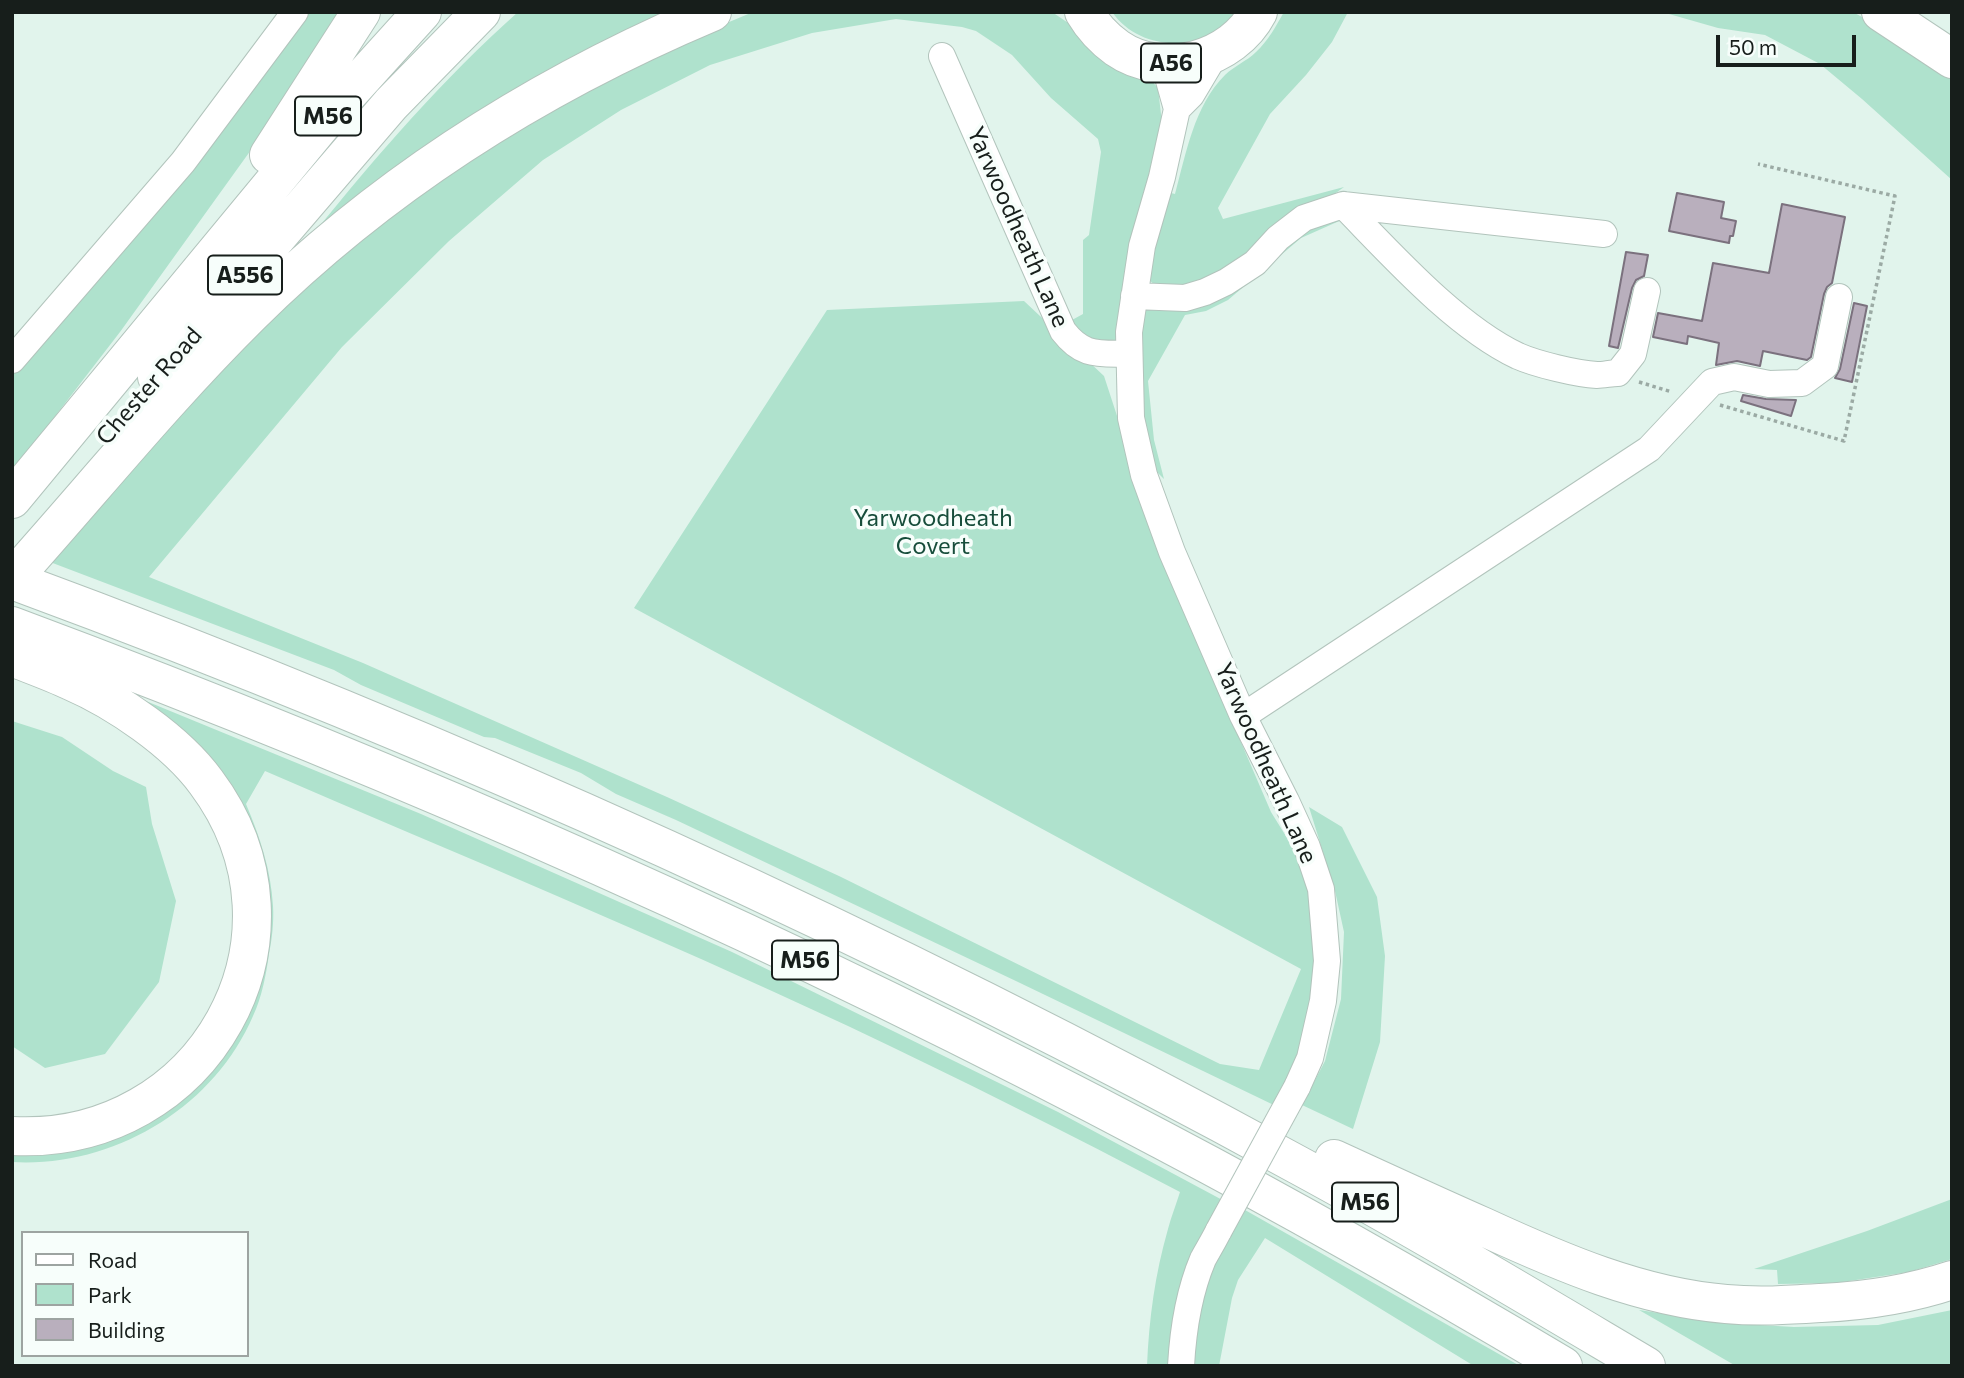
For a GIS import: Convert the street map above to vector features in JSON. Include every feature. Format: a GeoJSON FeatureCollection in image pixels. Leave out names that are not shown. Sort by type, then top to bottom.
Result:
{"type":"FeatureCollection","features":[{"type":"Feature","properties":{"kind":"highway"},"geometry":{"type":"LineString","coordinates":[[240,225],[262,167],[361,12]]}},
{"type":"Feature","properties":{"kind":"highway","name":"M56"},"geometry":{"type":"LineString","coordinates":[[240,225],[337,106],[422,12]]}},
{"type":"Feature","properties":{"kind":"highway","name":"Chester Road"},"geometry":{"type":"LineString","coordinates":[[18,563],[86,459],[391,104],[481,12]]}},
{"type":"Feature","properties":{"kind":"highway","name":"A556"},"geometry":{"type":"LineString","coordinates":[[18,563],[250,314],[357,219],[481,131],[538,97],[606,60],[712,12]]}},
{"type":"Feature","properties":{"kind":"highway","name":"A56"},"geometry":{"type":"LineString","coordinates":[[1084,18],[1118,49],[1147,61],[1178,64],[1198,60],[1232,44],[1252,23],[1258,12]]}},
{"type":"Feature","properties":{"kind":"highway"},"geometry":{"type":"LineString","coordinates":[[1881,12],[1952,59]]}},
{"type":"Feature","properties":{"kind":"highway","name":"Chester Road"},"geometry":{"type":"LineString","coordinates":[[12,499],[240,225]]}},
{"type":"Feature","properties":{"kind":"highway","name":"M56"},"geometry":{"type":"LineString","coordinates":[[18,563],[258,673],[691,859],[1078,1048],[1301,1166],[1646,1366]]}},
{"type":"Feature","properties":{"kind":"highway","name":"M56"},"geometry":{"type":"LineString","coordinates":[[12,626],[372,767],[810,962],[1165,1141],[1366,1251],[1563,1366]]}},
{"type":"Feature","properties":{"kind":"highway"},"geometry":{"type":"LineString","coordinates":[[12,657],[73,681],[113,703],[157,733],[186,758],[220,803],[239,843],[248,873],[251,908],[250,939],[244,973],[231,1009],[216,1036],[193,1065],[166,1091],[133,1111],[100,1125],[68,1133],[33,1137],[12,1136]]}},
{"type":"Feature","properties":{"kind":"highway"},"geometry":{"type":"LineString","coordinates":[[1078,1048],[1276,1132],[1539,1252],[1617,1281],[1724,1304],[1769,1307],[1847,1302],[1895,1295],[1952,1280]]}},
{"type":"Feature","properties":{"kind":"street"},"geometry":{"type":"LineString","coordinates":[[16,349],[183,162],[295,12]]}},
{"type":"Feature","properties":{"kind":"street","name":"Yarwoodheath Lane"},"geometry":{"type":"LineString","coordinates":[[1177,109],[1191,95],[1216,53]]}},
{"type":"Feature","properties":{"kind":"street","name":"Yarwoodheath Lane"},"geometry":{"type":"LineString","coordinates":[[942,56],[1063,331],[1073,344],[1086,351],[1129,354]]}},
{"type":"Feature","properties":{"kind":"street","name":"Yarwoodheath Lane"},"geometry":{"type":"LineString","coordinates":[[1158,62],[1168,77],[1177,109],[1143,246],[1134,296],[1129,332],[1131,418],[1144,475],[1172,552],[1243,716],[1302,835],[1321,889],[1327,961],[1323,1001],[1310,1058],[1203,1260],[1187,1317],[1181,1366]]}},
{"type":"Feature","properties":{"kind":"street"},"geometry":{"type":"LineString","coordinates":[[1134,296],[1185,298],[1205,292],[1226,282],[1255,262],[1278,238],[1304,218],[1343,205],[1604,234]]}},
{"type":"Feature","properties":{"kind":"street"},"geometry":{"type":"LineString","coordinates":[[1343,205],[1439,300],[1478,332],[1519,356],[1563,369],[1595,375],[1618,373],[1633,354],[1647,291]]}},
{"type":"Feature","properties":{"kind":"street"},"geometry":{"type":"LineString","coordinates":[[1243,716],[1649,449],[1712,382],[1734,377],[1769,384],[1802,383],[1825,366],[1839,297]]}},
{"type":"Feature","properties":{"kind":"path"},"geometry":{"type":"LineString","coordinates":[[1610,373],[1844,441],[1895,196],[1758,164]]}},
{"type":"Feature","properties":{"kind":"green space"},"geometry":{"type":"Polygon","coordinates":[[[300,12],[346,12],[302,79],[120,332],[12,472],[12,364],[300,12]]]}},
{"type":"Feature","properties":{"kind":"green space"},"geometry":{"type":"Polygon","coordinates":[[[518,12],[670,12],[315,232],[412,118],[463,64],[518,12]]]}},
{"type":"Feature","properties":{"kind":"green space","name":"Yarwoodheath Covert"},"geometry":{"type":"Polygon","coordinates":[[[753,12],[1052,12],[1148,77],[1158,88],[1162,123],[1121,343],[1092,339],[1080,332],[1072,320],[1083,314],[1083,240],[1089,235],[1101,152],[1098,139],[1051,98],[1012,55],[976,31],[896,19],[812,33],[710,65],[621,110],[543,160],[449,241],[342,347],[149,577],[363,663],[667,797],[839,876],[1220,1064],[1259,1070],[1301,969],[634,608],[827,310],[1024,301],[1104,376],[1151,520],[1231,719],[1271,812],[1305,867],[1318,914],[1309,1038],[1280,1108],[676,820],[616,794],[581,773],[495,738],[484,737],[361,685],[334,670],[50,562],[171,423],[315,276],[446,173],[648,56],[753,12]]]}},
{"type":"Feature","properties":{"kind":"green space"},"geometry":{"type":"Polygon","coordinates":[[[1112,12],[1243,12],[1210,37],[1172,43],[1139,35],[1112,12]]]}},
{"type":"Feature","properties":{"kind":"green space"},"geometry":{"type":"Polygon","coordinates":[[[1284,12],[1348,12],[1332,42],[1270,114],[1218,208],[1223,219],[1344,187],[1221,277],[1177,287],[1155,285],[1149,280],[1145,268],[1167,192],[1175,194],[1198,116],[1214,87],[1260,48],[1284,12]]]}},
{"type":"Feature","properties":{"kind":"green space"},"geometry":{"type":"Polygon","coordinates":[[[1662,12],[1853,12],[1876,25],[1952,77],[1952,180],[1820,64],[1765,35],[1718,28],[1662,12]]]}},
{"type":"Feature","properties":{"kind":"green space"},"geometry":{"type":"Polygon","coordinates":[[[1346,218],[1301,238],[1228,300],[1206,311],[1185,315],[1148,381],[1154,440],[1164,479],[1152,467],[1142,432],[1140,316],[1145,308],[1201,298],[1303,221],[1346,218]]]}},
{"type":"Feature","properties":{"kind":"green space"},"geometry":{"type":"Polygon","coordinates":[[[141,699],[421,814],[732,952],[1058,1112],[1228,1203],[1176,1366],[1147,1366],[1156,1280],[1169,1224],[1180,1192],[848,1026],[558,896],[265,771],[246,804],[267,867],[272,893],[272,930],[259,1001],[235,1049],[213,1079],[186,1105],[155,1126],[122,1143],[86,1155],[49,1161],[12,1162],[12,1146],[174,1099],[264,901],[141,699]]]}},
{"type":"Feature","properties":{"kind":"green space"},"geometry":{"type":"Polygon","coordinates":[[[12,721],[62,737],[113,771],[146,787],[152,824],[176,901],[159,982],[105,1054],[45,1068],[12,1046],[12,721]]]}},
{"type":"Feature","properties":{"kind":"green space"},"geometry":{"type":"Polygon","coordinates":[[[1309,807],[1342,827],[1377,897],[1385,956],[1380,1042],[1353,1129],[1302,1105],[1325,1061],[1341,999],[1344,932],[1335,891],[1309,807]]]}},
{"type":"Feature","properties":{"kind":"green space"},"geometry":{"type":"Polygon","coordinates":[[[1952,1199],[1952,1259],[1909,1272],[1836,1283],[1778,1284],[1777,1270],[1754,1269],[1867,1231],[1952,1199]]]}},
{"type":"Feature","properties":{"kind":"green space"},"geometry":{"type":"Polygon","coordinates":[[[1245,1210],[1520,1366],[1474,1366],[1265,1238],[1238,1280],[1219,1366],[1191,1366],[1205,1290],[1222,1248],[1245,1210]]]}},
{"type":"Feature","properties":{"kind":"green space"},"geometry":{"type":"Polygon","coordinates":[[[1639,1310],[1725,1323],[1794,1327],[1878,1325],[1952,1310],[1952,1366],[1736,1366],[1639,1310]]]}},
{"type":"Feature","properties":{"kind":"building"},"geometry":{"type":"Polygon","coordinates":[[[1677,193],[1724,202],[1721,218],[1736,221],[1729,243],[1669,231],[1677,193]]]}},
{"type":"Feature","properties":{"kind":"building"},"geometry":{"type":"Polygon","coordinates":[[[1782,204],[1845,217],[1832,283],[1824,294],[1811,357],[1807,360],[1763,351],[1760,366],[1737,361],[1716,365],[1719,343],[1688,336],[1687,344],[1653,337],[1658,313],[1702,321],[1713,263],[1769,273],[1782,204]]]}},
{"type":"Feature","properties":{"kind":"building"},"geometry":{"type":"Polygon","coordinates":[[[1626,252],[1648,255],[1644,276],[1636,280],[1632,288],[1618,348],[1609,346],[1626,252]]]}},
{"type":"Feature","properties":{"kind":"building"},"geometry":{"type":"Polygon","coordinates":[[[1854,303],[1867,306],[1852,382],[1835,378],[1840,369],[1854,303]]]}},
{"type":"Feature","properties":{"kind":"building"},"geometry":{"type":"Polygon","coordinates":[[[1743,395],[1796,400],[1791,416],[1741,401],[1743,395]]]}}]}
